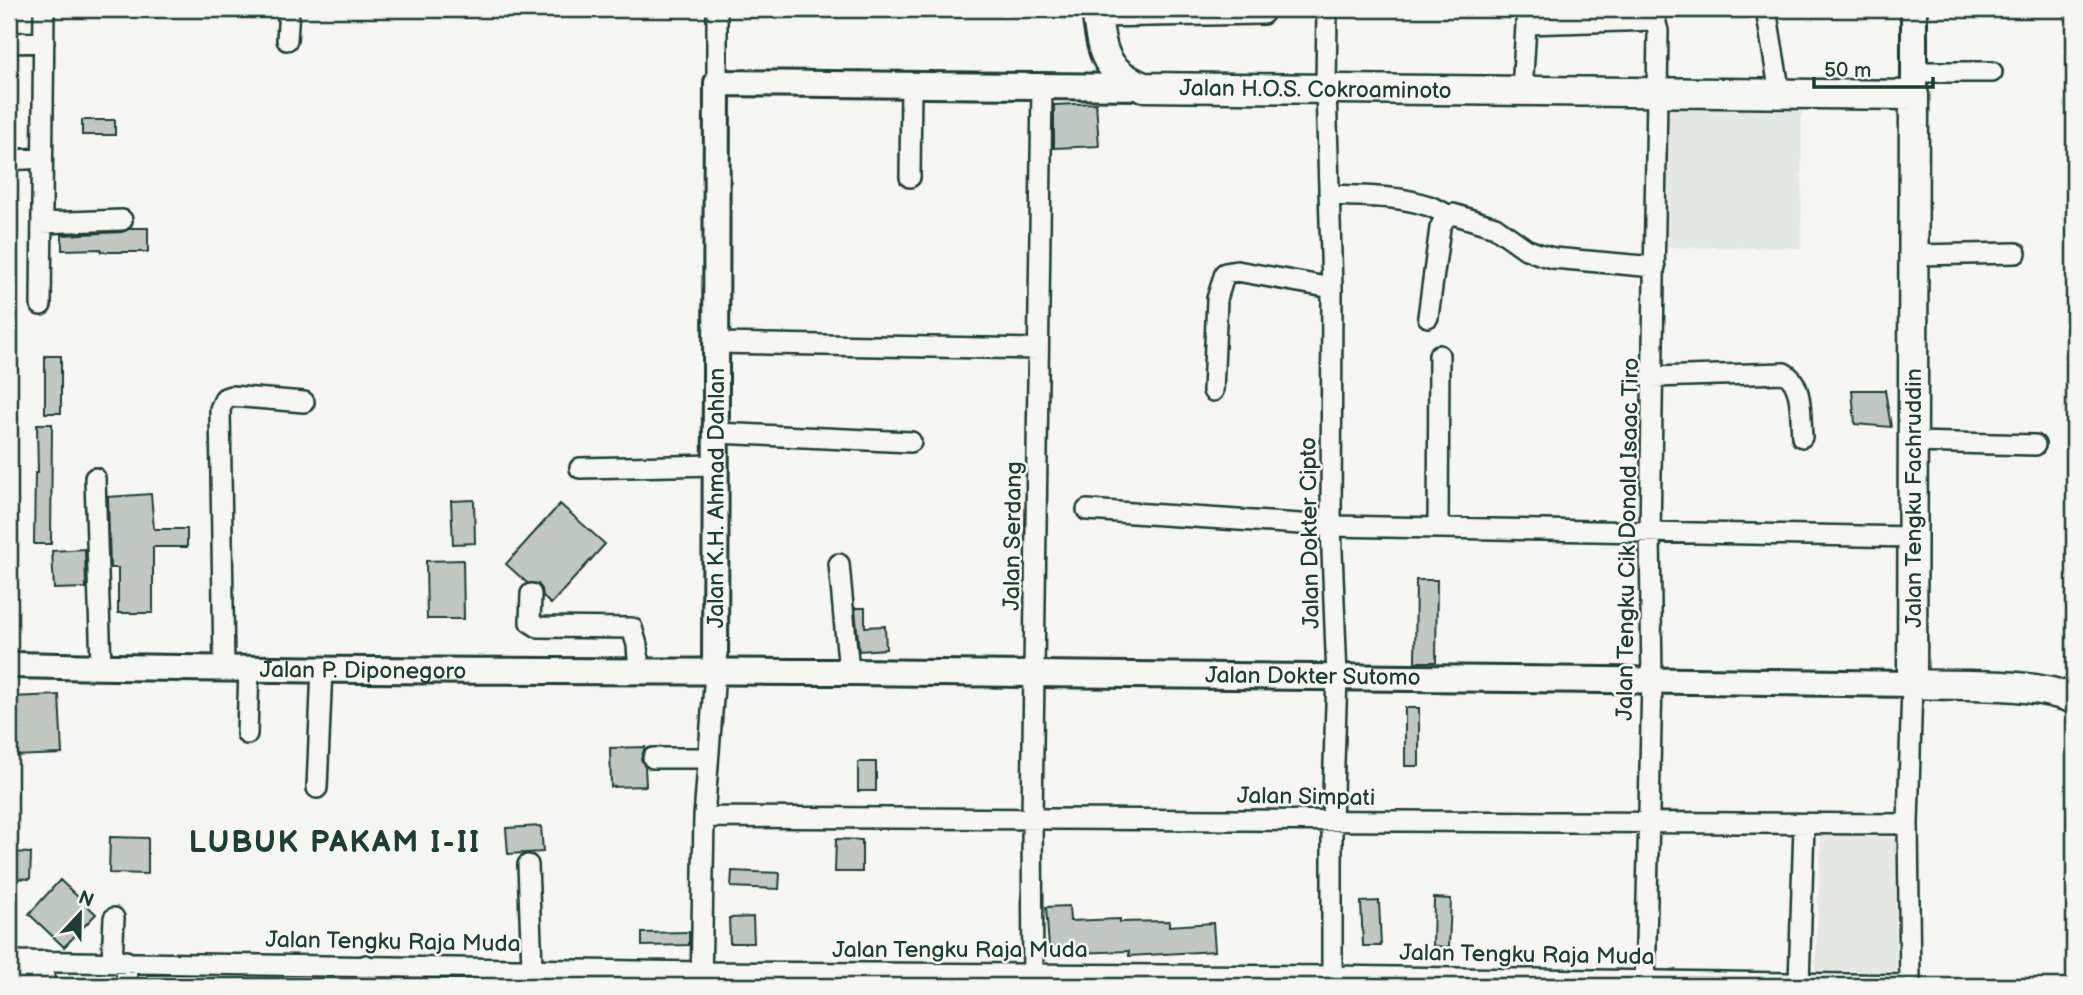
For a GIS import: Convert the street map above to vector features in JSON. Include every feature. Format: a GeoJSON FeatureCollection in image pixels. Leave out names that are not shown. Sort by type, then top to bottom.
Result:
{"type":"FeatureCollection","features":[{"type":"Feature","properties":{"kind":"highway"},"geometry":{"type":"LineString","coordinates":[[1097,13],[1103,52],[1118,73],[1144,87]]}},
{"type":"Feature","properties":{"kind":"highway","name":"Jalan H.O.S. Cokroaminoto"},"geometry":{"type":"LineString","coordinates":[[1144,87],[1780,93],[1914,84]]}},
{"type":"Feature","properties":{"kind":"highway","name":"Jalan Tengku Fachruddin"},"geometry":{"type":"LineString","coordinates":[[1912,684],[1914,84]]}},
{"type":"Feature","properties":{"kind":"highway"},"geometry":{"type":"LineString","coordinates":[[1912,684],[2034,688],[2074,697]]}},
{"type":"Feature","properties":{"kind":"main road","name":"Jalan Tengku Fachruddin"},"geometry":{"type":"LineString","coordinates":[[1914,9],[1914,84]]}},
{"type":"Feature","properties":{"kind":"main road"},"geometry":{"type":"LineString","coordinates":[[1054,86],[1079,83],[1090,75],[1103,52]]}},
{"type":"Feature","properties":{"kind":"main road","name":"Jalan H.O.S. Cokroaminoto"},"geometry":{"type":"LineString","coordinates":[[717,83],[1144,87]]}},
{"type":"Feature","properties":{"kind":"main road","name":"Jalan K.H. Ahmad Dahlan"},"geometry":{"type":"LineString","coordinates":[[715,673],[717,83]]}},
{"type":"Feature","properties":{"kind":"main road","name":"Jalan P. Diponegoro"},"geometry":{"type":"LineString","coordinates":[[9,665],[715,673]]}},
{"type":"Feature","properties":{"kind":"main road","name":"Jalan Dokter Sutomo"},"geometry":{"type":"LineString","coordinates":[[715,673],[849,672],[1912,684]]}},
{"type":"Feature","properties":{"kind":"street"},"geometry":{"type":"LineString","coordinates":[[41,305],[44,9]]}},
{"type":"Feature","properties":{"kind":"street"},"geometry":{"type":"LineString","coordinates":[[287,40],[289,9]]}},
{"type":"Feature","properties":{"kind":"street","name":"Jalan K.H. Ahmad Dahlan"},"geometry":{"type":"LineString","coordinates":[[717,9],[717,83]]}},
{"type":"Feature","properties":{"kind":"street","name":"Jalan Dokter Cipto"},"geometry":{"type":"LineString","coordinates":[[1327,9],[1326,89],[1332,288],[1331,526],[1337,677],[1332,821],[1332,976]]}},
{"type":"Feature","properties":{"kind":"street"},"geometry":{"type":"LineString","coordinates":[[1766,9],[1780,93]]}},
{"type":"Feature","properties":{"kind":"street"},"geometry":{"type":"LineString","coordinates":[[1097,13],[1263,14]]}},
{"type":"Feature","properties":{"kind":"street"},"geometry":{"type":"LineString","coordinates":[[1522,91],[1526,16]]}},
{"type":"Feature","properties":{"kind":"street","name":"Jalan Tengku Cik Donald Isaac Tiro"},"geometry":{"type":"LineString","coordinates":[[1526,16],[1655,20],[1658,31],[1650,534],[1652,681],[1644,983]]}},
{"type":"Feature","properties":{"kind":"street"},"geometry":{"type":"LineString","coordinates":[[9,43],[44,42]]}},
{"type":"Feature","properties":{"kind":"street"},"geometry":{"type":"LineString","coordinates":[[1914,84],[1992,72]]}},
{"type":"Feature","properties":{"kind":"street"},"geometry":{"type":"LineString","coordinates":[[910,177],[911,85]]}},
{"type":"Feature","properties":{"kind":"street","name":"Jalan Serdang"},"geometry":{"type":"LineString","coordinates":[[1033,980],[1032,818],[1038,349],[1054,86]]}},
{"type":"Feature","properties":{"kind":"street"},"geometry":{"type":"LineString","coordinates":[[9,160],[42,158]]}},
{"type":"Feature","properties":{"kind":"street"},"geometry":{"type":"LineString","coordinates":[[1330,195],[1405,201],[1430,206],[1449,216]]}},
{"type":"Feature","properties":{"kind":"street"},"geometry":{"type":"LineString","coordinates":[[1428,317],[1440,228],[1445,218],[1453,214],[1495,227],[1526,249],[1553,258],[1655,267]]}},
{"type":"Feature","properties":{"kind":"street"},"geometry":{"type":"LineString","coordinates":[[42,223],[122,220]]}},
{"type":"Feature","properties":{"kind":"street"},"geometry":{"type":"LineString","coordinates":[[1915,255],[2016,253]]}},
{"type":"Feature","properties":{"kind":"street"},"geometry":{"type":"LineString","coordinates":[[1213,391],[1217,299],[1225,273],[1237,271],[1332,288]]}},
{"type":"Feature","properties":{"kind":"street"},"geometry":{"type":"LineString","coordinates":[[716,343],[1038,349]]}},
{"type":"Feature","properties":{"kind":"street"},"geometry":{"type":"LineString","coordinates":[[1438,528],[1439,355]]}},
{"type":"Feature","properties":{"kind":"street"},"geometry":{"type":"LineString","coordinates":[[1653,377],[1784,373],[1796,384],[1802,437]]}},
{"type":"Feature","properties":{"kind":"street"},"geometry":{"type":"LineString","coordinates":[[224,668],[220,408],[225,398],[231,396],[304,402]]}},
{"type":"Feature","properties":{"kind":"street"},"geometry":{"type":"LineString","coordinates":[[716,433],[911,442]]}},
{"type":"Feature","properties":{"kind":"street"},"geometry":{"type":"LineString","coordinates":[[1913,442],[2035,445]]}},
{"type":"Feature","properties":{"kind":"street"},"geometry":{"type":"LineString","coordinates":[[580,468],[716,465]]}},
{"type":"Feature","properties":{"kind":"street"},"geometry":{"type":"LineString","coordinates":[[95,478],[101,667]]}},
{"type":"Feature","properties":{"kind":"street"},"geometry":{"type":"LineString","coordinates":[[1087,510],[1331,526],[1912,537]]}},
{"type":"Feature","properties":{"kind":"street"},"geometry":{"type":"LineString","coordinates":[[839,564],[849,672]]}},
{"type":"Feature","properties":{"kind":"street"},"geometry":{"type":"LineString","coordinates":[[531,594],[530,616],[534,626],[632,628],[637,645],[639,673]]}},
{"type":"Feature","properties":{"kind":"street"},"geometry":{"type":"LineString","coordinates":[[317,788],[322,668]]}},
{"type":"Feature","properties":{"kind":"street"},"geometry":{"type":"LineString","coordinates":[[247,734],[249,669]]}},
{"type":"Feature","properties":{"kind":"street","name":"Jalan K.H. Ahmad Dahlan"},"geometry":{"type":"LineString","coordinates":[[701,979],[704,817],[715,673]]}},
{"type":"Feature","properties":{"kind":"street","name":"Jalan Tengku Fachruddin"},"geometry":{"type":"LineString","coordinates":[[1910,986],[1908,824],[1912,684]]}},
{"type":"Feature","properties":{"kind":"street"},"geometry":{"type":"LineString","coordinates":[[653,758],[708,758]]}},
{"type":"Feature","properties":{"kind":"street","name":"Jalan Simpati"},"geometry":{"type":"LineString","coordinates":[[704,817],[1908,824]]}},
{"type":"Feature","properties":{"kind":"street"},"geometry":{"type":"LineString","coordinates":[[1799,983],[1804,825]]}},
{"type":"Feature","properties":{"kind":"street"},"geometry":{"type":"LineString","coordinates":[[528,864],[532,967]]}},
{"type":"Feature","properties":{"kind":"street"},"geometry":{"type":"LineString","coordinates":[[114,918],[119,961],[127,986]]}},
{"type":"Feature","properties":{"kind":"street","name":"Jalan Tengku Raja Muda"},"geometry":{"type":"LineString","coordinates":[[9,961],[532,967],[701,979],[1033,980],[1332,976],[1910,986]]}},
{"type":"Feature","properties":{"kind":"street"},"geometry":{"type":"LineString","coordinates":[[19,986],[37,961]]}},
{"type":"Feature","properties":{"kind":"street"},"geometry":{"type":"LineString","coordinates":[[37,961],[44,986]]}},
{"type":"Feature","properties":{"kind":"street"},"geometry":{"type":"LineString","coordinates":[[366,965],[370,986]]}},
{"type":"Feature","properties":{"kind":"shaded area"},"geometry":{"type":"Polygon","coordinates":[[[1668,109],[1802,110],[1801,248],[1667,247],[1668,109]]]}},
{"type":"Feature","properties":{"kind":"shaded area"},"geometry":{"type":"Polygon","coordinates":[[[1821,835],[1896,838],[1896,972],[1815,971],[1821,835]]]}},
{"type":"Feature","properties":{"kind":"building"},"geometry":{"type":"Polygon","coordinates":[[[1096,103],[1099,146],[1054,148],[1054,105],[1096,103]]]}},
{"type":"Feature","properties":{"kind":"building"},"geometry":{"type":"Polygon","coordinates":[[[82,120],[115,120],[115,135],[82,135],[82,120]]]}},
{"type":"Feature","properties":{"kind":"building"},"geometry":{"type":"Polygon","coordinates":[[[131,228],[148,228],[148,252],[62,250],[62,235],[122,232],[131,228]]]}},
{"type":"Feature","properties":{"kind":"building"},"geometry":{"type":"Polygon","coordinates":[[[45,356],[61,356],[61,413],[45,413],[45,356]]]}},
{"type":"Feature","properties":{"kind":"building"},"geometry":{"type":"Polygon","coordinates":[[[1852,390],[1885,390],[1891,427],[1855,424],[1852,390]]]}},
{"type":"Feature","properties":{"kind":"building"},"geometry":{"type":"Polygon","coordinates":[[[37,424],[52,424],[51,544],[34,544],[35,473],[38,473],[37,424]]]}},
{"type":"Feature","properties":{"kind":"building"},"geometry":{"type":"Polygon","coordinates":[[[151,494],[154,529],[187,529],[187,547],[153,547],[153,613],[118,613],[118,568],[110,568],[108,497],[151,494]]]}},
{"type":"Feature","properties":{"kind":"building"},"geometry":{"type":"Polygon","coordinates":[[[474,500],[475,543],[453,544],[451,501],[474,500]]]}},
{"type":"Feature","properties":{"kind":"building"},"geometry":{"type":"Polygon","coordinates":[[[560,504],[605,544],[551,604],[543,597],[538,584],[527,583],[506,564],[560,504]]]}},
{"type":"Feature","properties":{"kind":"building"},"geometry":{"type":"Polygon","coordinates":[[[85,549],[86,588],[54,589],[52,551],[85,549]]]}},
{"type":"Feature","properties":{"kind":"building"},"geometry":{"type":"Polygon","coordinates":[[[463,560],[464,619],[427,619],[426,561],[463,560]]]}},
{"type":"Feature","properties":{"kind":"building"},"geometry":{"type":"Polygon","coordinates":[[[1416,580],[1437,580],[1436,662],[1415,662],[1416,580]]]}},
{"type":"Feature","properties":{"kind":"building"},"geometry":{"type":"Polygon","coordinates":[[[855,608],[865,608],[865,627],[885,626],[886,649],[859,651],[855,608]]]}},
{"type":"Feature","properties":{"kind":"building"},"geometry":{"type":"Polygon","coordinates":[[[59,695],[62,754],[13,756],[11,697],[59,695]]]}},
{"type":"Feature","properties":{"kind":"building"},"geometry":{"type":"Polygon","coordinates":[[[1405,708],[1419,708],[1419,766],[1405,766],[1405,708]]]}},
{"type":"Feature","properties":{"kind":"building"},"geometry":{"type":"Polygon","coordinates":[[[645,747],[641,759],[645,767],[646,786],[611,787],[610,748],[645,747]]]}},
{"type":"Feature","properties":{"kind":"building"},"geometry":{"type":"Polygon","coordinates":[[[858,762],[876,762],[876,791],[858,791],[858,762]]]}},
{"type":"Feature","properties":{"kind":"building"},"geometry":{"type":"Polygon","coordinates":[[[541,826],[543,852],[508,854],[506,828],[541,826]]]}},
{"type":"Feature","properties":{"kind":"building"},"geometry":{"type":"Polygon","coordinates":[[[110,837],[148,838],[148,874],[109,873],[110,837]]]}},
{"type":"Feature","properties":{"kind":"building"},"geometry":{"type":"Polygon","coordinates":[[[836,839],[862,840],[862,872],[835,872],[836,839]]]}},
{"type":"Feature","properties":{"kind":"building"},"geometry":{"type":"Polygon","coordinates":[[[9,852],[31,853],[30,879],[9,878],[9,852]]]}},
{"type":"Feature","properties":{"kind":"building"},"geometry":{"type":"Polygon","coordinates":[[[732,871],[780,873],[779,889],[731,887],[732,871]]]}},
{"type":"Feature","properties":{"kind":"building"},"geometry":{"type":"Polygon","coordinates":[[[60,880],[96,914],[64,947],[29,914],[60,880]]]}},
{"type":"Feature","properties":{"kind":"building"},"geometry":{"type":"Polygon","coordinates":[[[1434,898],[1451,899],[1449,947],[1433,946],[1434,898]]]}},
{"type":"Feature","properties":{"kind":"building"},"geometry":{"type":"Polygon","coordinates":[[[1379,901],[1381,946],[1363,946],[1361,902],[1379,901]]]}},
{"type":"Feature","properties":{"kind":"building"},"geometry":{"type":"Polygon","coordinates":[[[1069,906],[1070,921],[1169,921],[1169,926],[1213,923],[1215,951],[1129,956],[1129,951],[1078,953],[1077,946],[1049,947],[1046,907],[1069,906]]]}},
{"type":"Feature","properties":{"kind":"building"},"geometry":{"type":"Polygon","coordinates":[[[753,917],[754,943],[730,943],[729,918],[753,917]]]}},
{"type":"Feature","properties":{"kind":"building"},"geometry":{"type":"Polygon","coordinates":[[[689,932],[689,945],[642,946],[642,933],[689,932]]]}},
{"type":"Feature","properties":{"kind":"district","name":"LUBUK PAKAM I-II"},"geometry":{"type":"Point","coordinates":[335,842]}}]}
